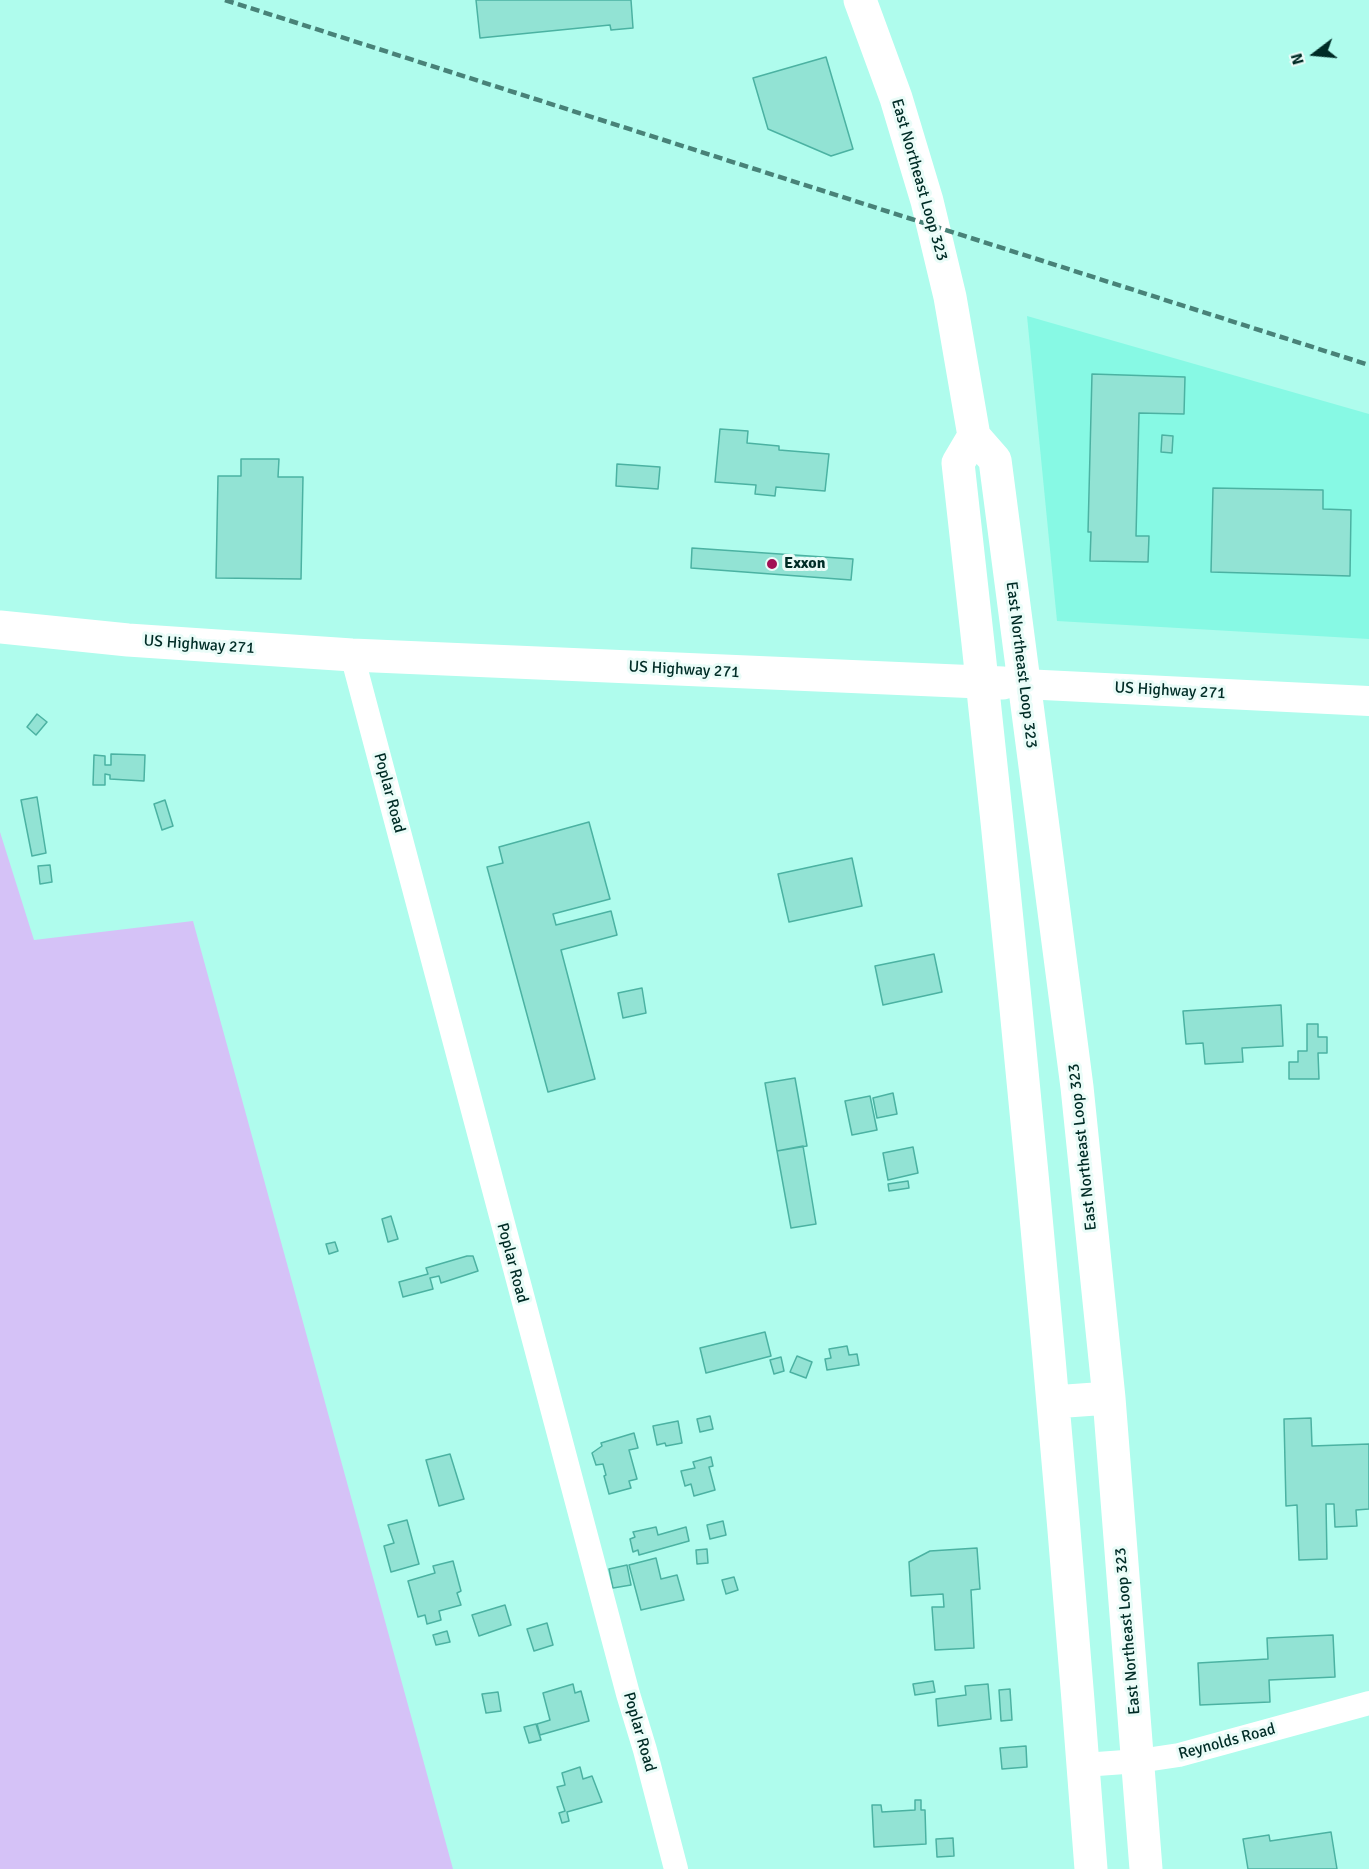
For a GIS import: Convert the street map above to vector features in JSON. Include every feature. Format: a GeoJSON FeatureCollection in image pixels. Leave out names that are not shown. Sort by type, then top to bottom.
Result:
{"type":"FeatureCollection","features":[{"type":"Feature","properties":{"kind":"highway","name":"East Northeast Loop 323"},"geometry":{"type":"LineString","coordinates":[[860,0],[896,98],[927,201],[950,297],[974,436],[995,459],[1077,1087],[1109,1398],[1146,1869]]}},
{"type":"Feature","properties":{"kind":"highway"},"geometry":{"type":"LineString","coordinates":[[974,436],[958,463],[984,683],[1024,1092],[1053,1402],[1090,1869]]}},
{"type":"Feature","properties":{"kind":"highway","name":"US Highway 271"},"geometry":{"type":"LineString","coordinates":[[0,627],[128,640],[352,655],[1023,684]]}},
{"type":"Feature","properties":{"kind":"highway"},"geometry":{"type":"LineString","coordinates":[[1024,1092],[1077,1087]]}},
{"type":"Feature","properties":{"kind":"highway"},"geometry":{"type":"LineString","coordinates":[[1053,1402],[1109,1398]]}},
{"type":"Feature","properties":{"kind":"main road","name":"US Highway 271"},"geometry":{"type":"LineString","coordinates":[[1023,684],[1369,700]]}},
{"type":"Feature","properties":{"kind":"street","name":"Poplar Road"},"geometry":{"type":"LineString","coordinates":[[352,655],[518,1287],[676,1869]]}},
{"type":"Feature","properties":{"kind":"street","name":"Reynolds Road"},"geometry":{"type":"LineString","coordinates":[[1083,1765],[1139,1761],[1198,1751],[1369,1702]]}},
{"type":"Feature","properties":{"kind":"shaded area"},"geometry":{"type":"Polygon","coordinates":[[[1027,316],[1369,414],[1369,639],[1057,621],[1027,316]]]}},
{"type":"Feature","properties":{"kind":"shaded area"},"geometry":{"type":"Polygon","coordinates":[[[0,832],[34,940],[193,921],[453,1869],[0,1869],[0,832]]]}},
{"type":"Feature","properties":{"kind":"building"},"geometry":{"type":"Polygon","coordinates":[[[476,0],[631,0],[633,28],[611,30],[610,25],[480,38],[476,0]]]}},
{"type":"Feature","properties":{"kind":"building"},"geometry":{"type":"Polygon","coordinates":[[[826,57],[853,149],[831,156],[768,129],[753,78],[826,57]]]}},
{"type":"Feature","properties":{"kind":"building"},"geometry":{"type":"Polygon","coordinates":[[[1092,374],[1185,377],[1184,414],[1139,413],[1136,536],[1149,536],[1148,562],[1090,561],[1091,532],[1088,532],[1092,374]]]}},
{"type":"Feature","properties":{"kind":"building"},"geometry":{"type":"Polygon","coordinates":[[[720,429],[748,431],[747,443],[779,446],[779,450],[829,454],[825,491],[776,487],[775,496],[755,494],[756,485],[715,482],[720,429]]]}},
{"type":"Feature","properties":{"kind":"building"},"geometry":{"type":"Polygon","coordinates":[[[1162,435],[1173,436],[1172,453],[1161,452],[1162,435]]]}},
{"type":"Feature","properties":{"kind":"building"},"geometry":{"type":"Polygon","coordinates":[[[241,459],[279,459],[278,477],[303,477],[301,579],[216,578],[218,476],[241,476],[241,459]]]}},
{"type":"Feature","properties":{"kind":"building"},"geometry":{"type":"Polygon","coordinates":[[[617,464],[660,467],[658,489],[616,486],[617,464]]]}},
{"type":"Feature","properties":{"kind":"building"},"geometry":{"type":"Polygon","coordinates":[[[1213,488],[1323,490],[1323,509],[1351,510],[1350,576],[1211,572],[1213,488]]]}},
{"type":"Feature","properties":{"kind":"building","name":"Exxon"},"geometry":{"type":"Polygon","coordinates":[[[692,548],[853,559],[851,580],[691,568],[692,548]]]}},
{"type":"Feature","properties":{"kind":"building"},"geometry":{"type":"Polygon","coordinates":[[[37,714],[47,722],[36,735],[27,727],[37,714]]]}},
{"type":"Feature","properties":{"kind":"building"},"geometry":{"type":"Polygon","coordinates":[[[111,754],[145,755],[144,781],[110,779],[110,775],[105,774],[105,785],[93,785],[94,755],[105,756],[105,765],[111,765],[111,754]]]}},
{"type":"Feature","properties":{"kind":"building"},"geometry":{"type":"Polygon","coordinates":[[[37,797],[46,853],[32,856],[21,800],[37,797]]]}},
{"type":"Feature","properties":{"kind":"building"},"geometry":{"type":"Polygon","coordinates":[[[165,800],[173,826],[162,830],[154,804],[165,800]]]}},
{"type":"Feature","properties":{"kind":"building"},"geometry":{"type":"Polygon","coordinates":[[[589,822],[610,899],[553,914],[556,925],[611,911],[617,935],[561,950],[595,1079],[548,1092],[487,867],[503,863],[499,847],[589,822]]]}},
{"type":"Feature","properties":{"kind":"building"},"geometry":{"type":"Polygon","coordinates":[[[852,858],[862,906],[789,922],[778,874],[852,858]]]}},
{"type":"Feature","properties":{"kind":"building"},"geometry":{"type":"Polygon","coordinates":[[[50,865],[52,882],[40,884],[38,866],[50,865]]]}},
{"type":"Feature","properties":{"kind":"building"},"geometry":{"type":"Polygon","coordinates":[[[934,954],[942,992],[883,1005],[875,966],[934,954]]]}},
{"type":"Feature","properties":{"kind":"building"},"geometry":{"type":"Polygon","coordinates":[[[642,988],[646,1013],[623,1018],[618,993],[642,988]]]}},
{"type":"Feature","properties":{"kind":"building"},"geometry":{"type":"Polygon","coordinates":[[[1281,1005],[1283,1046],[1242,1048],[1243,1062],[1205,1064],[1203,1043],[1186,1044],[1183,1011],[1281,1005]]]}},
{"type":"Feature","properties":{"kind":"building"},"geometry":{"type":"Polygon","coordinates":[[[1307,1024],[1318,1024],[1318,1037],[1327,1037],[1327,1053],[1318,1053],[1319,1079],[1289,1079],[1289,1062],[1298,1062],[1298,1051],[1307,1051],[1307,1024]]]}},
{"type":"Feature","properties":{"kind":"building"},"geometry":{"type":"Polygon","coordinates":[[[795,1078],[807,1146],[777,1151],[765,1083],[795,1078]]]}},
{"type":"Feature","properties":{"kind":"building"},"geometry":{"type":"Polygon","coordinates":[[[893,1093],[897,1114],[877,1118],[873,1098],[893,1093]]]}},
{"type":"Feature","properties":{"kind":"building"},"geometry":{"type":"Polygon","coordinates":[[[870,1096],[877,1130],[852,1135],[845,1101],[870,1096]]]}},
{"type":"Feature","properties":{"kind":"building"},"geometry":{"type":"Polygon","coordinates":[[[803,1146],[816,1224],[791,1228],[777,1151],[803,1146]]]}},
{"type":"Feature","properties":{"kind":"building"},"geometry":{"type":"Polygon","coordinates":[[[913,1147],[918,1173],[888,1180],[883,1153],[913,1147]]]}},
{"type":"Feature","properties":{"kind":"building"},"geometry":{"type":"Polygon","coordinates":[[[908,1181],[909,1188],[889,1191],[888,1184],[908,1181]]]}},
{"type":"Feature","properties":{"kind":"building"},"geometry":{"type":"Polygon","coordinates":[[[391,1216],[398,1239],[388,1242],[382,1219],[391,1216]]]}},
{"type":"Feature","properties":{"kind":"building"},"geometry":{"type":"Polygon","coordinates":[[[335,1242],[338,1251],[329,1254],[326,1244],[335,1242]]]}},
{"type":"Feature","properties":{"kind":"building"},"geometry":{"type":"Polygon","coordinates":[[[473,1256],[478,1271],[441,1283],[439,1276],[430,1278],[433,1289],[403,1297],[399,1282],[428,1274],[426,1268],[473,1256]]]}},
{"type":"Feature","properties":{"kind":"building"},"geometry":{"type":"Polygon","coordinates":[[[765,1332],[771,1356],[706,1373],[700,1348],[765,1332]]]}},
{"type":"Feature","properties":{"kind":"building"},"geometry":{"type":"Polygon","coordinates":[[[847,1346],[849,1355],[857,1354],[859,1365],[827,1370],[825,1359],[831,1358],[829,1349],[847,1346]]]}},
{"type":"Feature","properties":{"kind":"building"},"geometry":{"type":"Polygon","coordinates":[[[797,1356],[812,1362],[806,1378],[790,1372],[797,1356]]]}},
{"type":"Feature","properties":{"kind":"building"},"geometry":{"type":"Polygon","coordinates":[[[781,1357],[784,1371],[774,1374],[770,1360],[781,1357]]]}},
{"type":"Feature","properties":{"kind":"building"},"geometry":{"type":"Polygon","coordinates":[[[710,1416],[713,1429],[700,1432],[697,1419],[710,1416]]]}},
{"type":"Feature","properties":{"kind":"building"},"geometry":{"type":"Polygon","coordinates":[[[1311,1418],[1312,1446],[1369,1444],[1369,1509],[1356,1510],[1357,1526],[1335,1527],[1334,1504],[1326,1504],[1327,1559],[1299,1560],[1297,1505],[1286,1506],[1284,1419],[1311,1418]]]}},
{"type":"Feature","properties":{"kind":"building"},"geometry":{"type":"Polygon","coordinates":[[[678,1421],[682,1443],[657,1445],[653,1426],[678,1421]]]}},
{"type":"Feature","properties":{"kind":"building"},"geometry":{"type":"Polygon","coordinates":[[[634,1433],[638,1448],[629,1450],[637,1479],[629,1481],[631,1488],[609,1494],[603,1464],[596,1465],[592,1453],[602,1446],[601,1443],[634,1433]]]}},
{"type":"Feature","properties":{"kind":"building"},"geometry":{"type":"Polygon","coordinates":[[[450,1454],[464,1499],[439,1506],[426,1460],[450,1454]]]}},
{"type":"Feature","properties":{"kind":"building"},"geometry":{"type":"Polygon","coordinates":[[[711,1457],[713,1466],[709,1467],[715,1490],[694,1496],[691,1484],[685,1486],[681,1471],[695,1468],[693,1462],[711,1457]]]}},
{"type":"Feature","properties":{"kind":"building"},"geometry":{"type":"Polygon","coordinates":[[[407,1520],[419,1564],[391,1572],[384,1546],[394,1543],[388,1525],[407,1520]]]}},
{"type":"Feature","properties":{"kind":"building"},"geometry":{"type":"Polygon","coordinates":[[[723,1521],[726,1535],[710,1539],[707,1525],[723,1521]]]}},
{"type":"Feature","properties":{"kind":"building"},"geometry":{"type":"Polygon","coordinates":[[[656,1527],[658,1535],[686,1527],[689,1541],[639,1555],[638,1550],[633,1552],[630,1539],[635,1537],[633,1532],[656,1527]]]}},
{"type":"Feature","properties":{"kind":"building"},"geometry":{"type":"Polygon","coordinates":[[[977,1548],[980,1589],[971,1590],[974,1648],[935,1650],[932,1607],[944,1607],[943,1594],[911,1596],[909,1562],[930,1551],[977,1548]]]}},
{"type":"Feature","properties":{"kind":"building"},"geometry":{"type":"Polygon","coordinates":[[[707,1549],[708,1563],[697,1564],[696,1550],[707,1549]]]}},
{"type":"Feature","properties":{"kind":"building"},"geometry":{"type":"Polygon","coordinates":[[[656,1558],[661,1579],[677,1575],[684,1600],[641,1610],[629,1565],[656,1558]]]}},
{"type":"Feature","properties":{"kind":"building"},"geometry":{"type":"Polygon","coordinates":[[[453,1561],[461,1591],[457,1593],[461,1605],[439,1611],[441,1620],[427,1624],[425,1615],[418,1617],[408,1581],[435,1573],[433,1566],[453,1561]]]}},
{"type":"Feature","properties":{"kind":"building"},"geometry":{"type":"Polygon","coordinates":[[[627,1565],[631,1585],[613,1588],[609,1569],[627,1565]]]}},
{"type":"Feature","properties":{"kind":"building"},"geometry":{"type":"Polygon","coordinates":[[[734,1577],[738,1590],[726,1594],[722,1580],[734,1577]]]}},
{"type":"Feature","properties":{"kind":"building"},"geometry":{"type":"Polygon","coordinates":[[[505,1605],[511,1625],[479,1636],[472,1615],[505,1605]]]}},
{"type":"Feature","properties":{"kind":"building"},"geometry":{"type":"Polygon","coordinates":[[[547,1623],[553,1645],[534,1651],[527,1629],[547,1623]]]}},
{"type":"Feature","properties":{"kind":"building"},"geometry":{"type":"Polygon","coordinates":[[[447,1631],[450,1642],[436,1645],[433,1635],[447,1631]]]}},
{"type":"Feature","properties":{"kind":"building"},"geometry":{"type":"Polygon","coordinates":[[[1333,1635],[1335,1677],[1269,1680],[1270,1702],[1200,1705],[1198,1663],[1268,1659],[1267,1638],[1333,1635]]]}},
{"type":"Feature","properties":{"kind":"building"},"geometry":{"type":"Polygon","coordinates":[[[933,1681],[935,1692],[915,1695],[913,1684],[933,1681]]]}},
{"type":"Feature","properties":{"kind":"building"},"geometry":{"type":"Polygon","coordinates":[[[573,1684],[575,1693],[581,1691],[589,1721],[540,1735],[537,1724],[550,1720],[543,1693],[573,1684]]]}},
{"type":"Feature","properties":{"kind":"building"},"geometry":{"type":"Polygon","coordinates":[[[988,1684],[991,1719],[938,1726],[936,1699],[966,1695],[965,1686],[988,1684]]]}},
{"type":"Feature","properties":{"kind":"building"},"geometry":{"type":"Polygon","coordinates":[[[1010,1689],[1012,1720],[1001,1721],[999,1690],[1010,1689]]]}},
{"type":"Feature","properties":{"kind":"building"},"geometry":{"type":"Polygon","coordinates":[[[498,1692],[501,1711],[486,1713],[482,1694],[498,1692]]]}},
{"type":"Feature","properties":{"kind":"building"},"geometry":{"type":"Polygon","coordinates":[[[536,1724],[541,1740],[529,1743],[524,1727],[536,1724]]]}},
{"type":"Feature","properties":{"kind":"building"},"geometry":{"type":"Polygon","coordinates":[[[1026,1746],[1027,1767],[1002,1769],[1000,1748],[1026,1746]]]}},
{"type":"Feature","properties":{"kind":"building"},"geometry":{"type":"Polygon","coordinates":[[[580,1767],[583,1779],[592,1776],[602,1802],[567,1812],[569,1821],[562,1823],[559,1813],[565,1811],[557,1787],[565,1785],[562,1773],[580,1767]]]}},
{"type":"Feature","properties":{"kind":"building"},"geometry":{"type":"Polygon","coordinates":[[[915,1800],[921,1800],[921,1810],[925,1810],[926,1844],[874,1847],[872,1805],[881,1805],[882,1812],[915,1810],[915,1800]]]}},
{"type":"Feature","properties":{"kind":"building"},"geometry":{"type":"Polygon","coordinates":[[[1331,1832],[1337,1869],[1248,1869],[1243,1839],[1269,1835],[1270,1841],[1331,1832]]]}},
{"type":"Feature","properties":{"kind":"building"},"geometry":{"type":"Polygon","coordinates":[[[953,1838],[954,1856],[937,1857],[936,1839],[953,1838]]]}},
{"type":"Feature","properties":{"kind":"railway"},"geometry":{"type":"LineString","coordinates":[[225,0],[1369,365]]}},
{"type":"Feature","properties":{"kind":"place","name":"Exxon"},"geometry":{"type":"Point","coordinates":[772,564]}}]}
